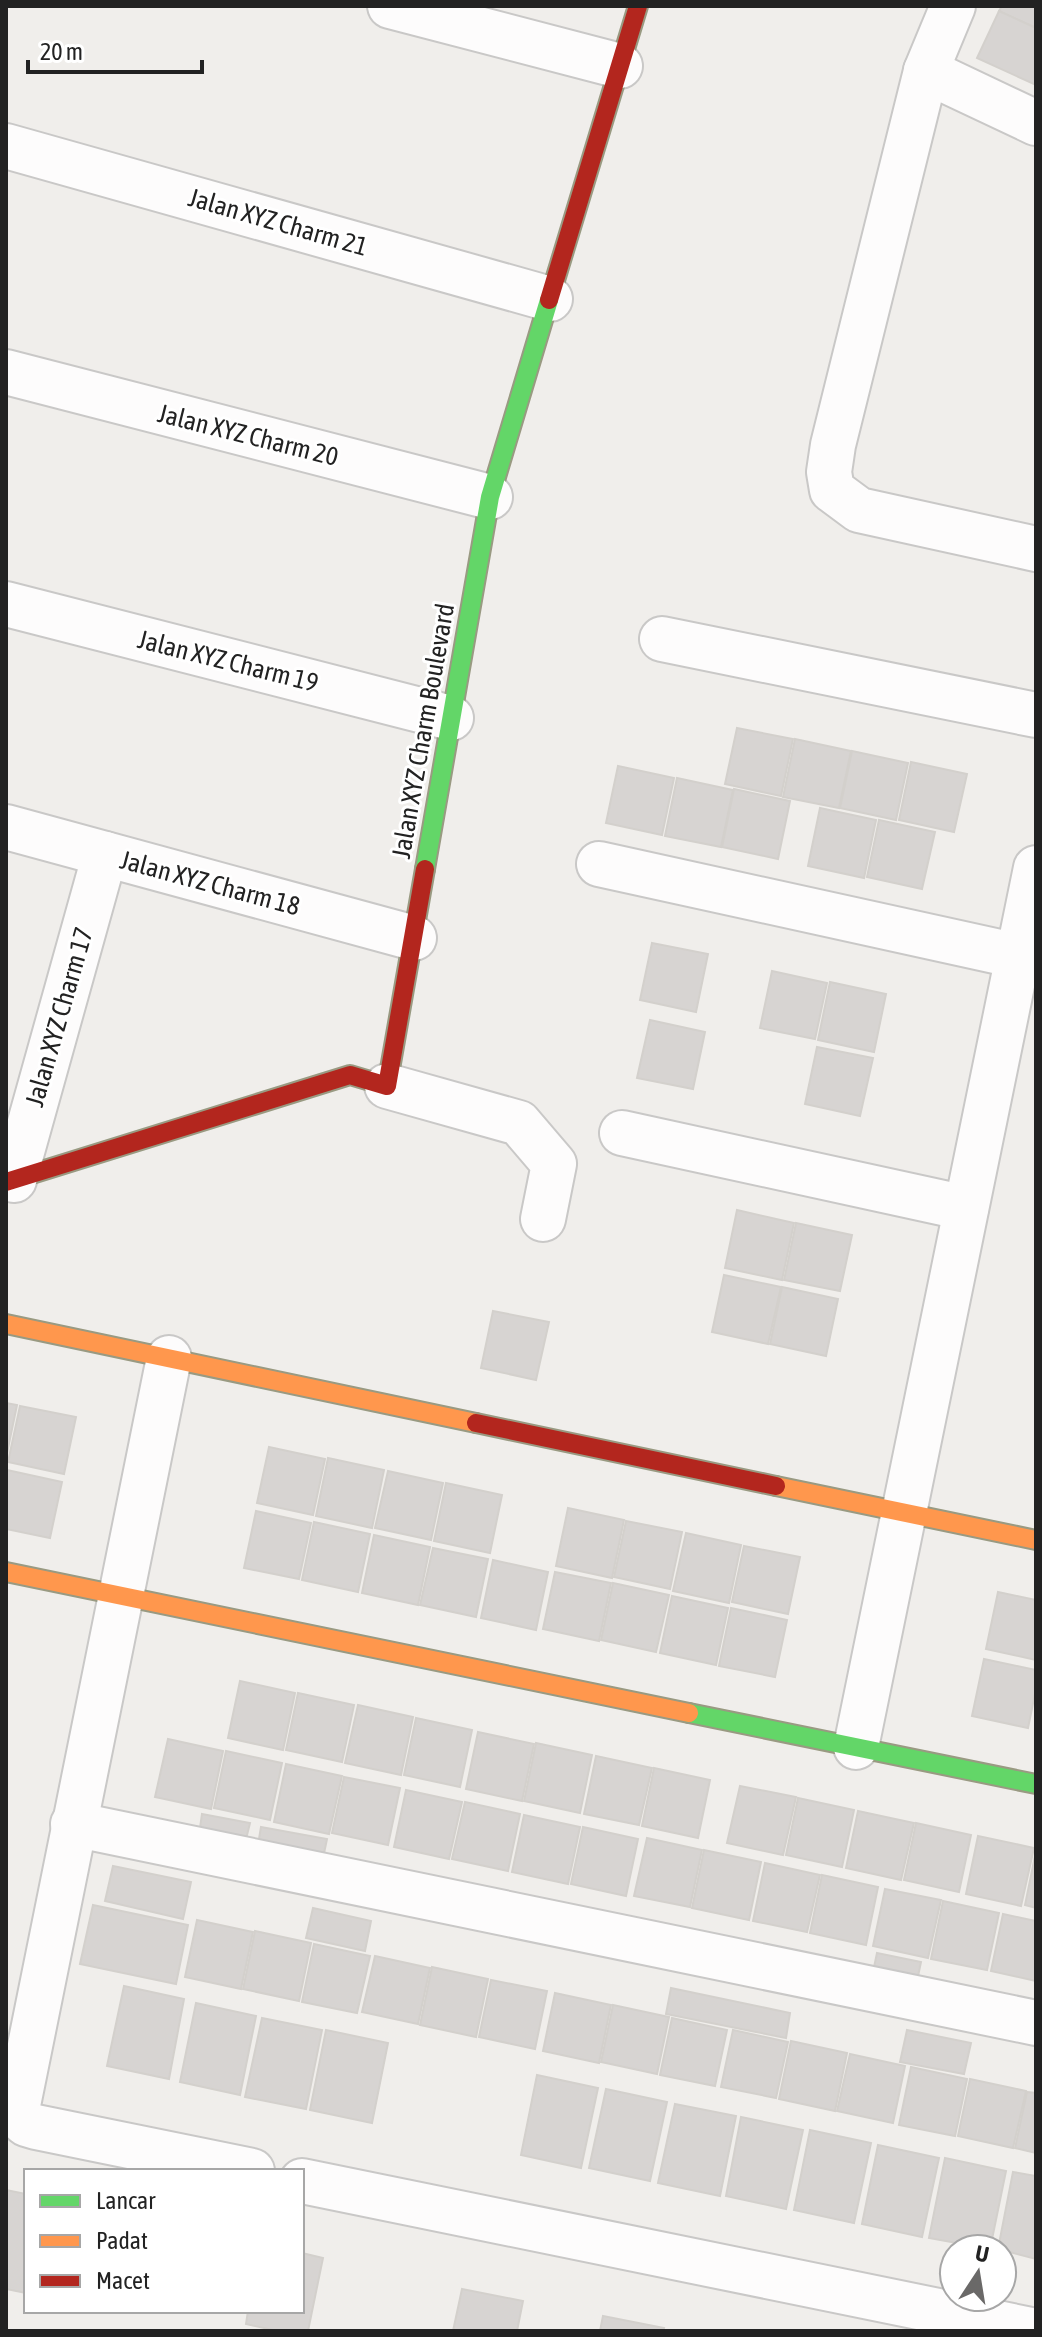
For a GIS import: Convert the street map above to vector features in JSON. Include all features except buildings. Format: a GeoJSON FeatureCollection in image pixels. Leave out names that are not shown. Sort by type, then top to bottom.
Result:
{"type":"FeatureCollection","features":[{"type":"Feature","properties":{"kind":"street"},"geometry":{"type":"LineString","coordinates":[[390,6],[620,66]]}},
{"type":"Feature","properties":{"kind":"street","name":"Jalan XYZ Charm Boulevard"},"geometry":{"type":"LineString","coordinates":[[387,1086],[490,497],[638,6]]}},
{"type":"Feature","properties":{"kind":"street"},"geometry":{"type":"LineString","coordinates":[[953,6],[926,71],[833,445],[829,472],[832,490],[859,510],[1036,549]]}},
{"type":"Feature","properties":{"kind":"street"},"geometry":{"type":"LineString","coordinates":[[926,71],[1036,123]]}},
{"type":"Feature","properties":{"kind":"street","name":"Jalan XYZ Charm 21"},"geometry":{"type":"LineString","coordinates":[[6,146],[550,299]]}},
{"type":"Feature","properties":{"kind":"street","name":"Jalan XYZ Charm 20"},"geometry":{"type":"LineString","coordinates":[[6,372],[490,497]]}},
{"type":"Feature","properties":{"kind":"street","name":"Jalan XYZ Charm 19"},"geometry":{"type":"LineString","coordinates":[[6,604],[451,718]]}},
{"type":"Feature","properties":{"kind":"street"},"geometry":{"type":"LineString","coordinates":[[662,639],[1036,715]]}},
{"type":"Feature","properties":{"kind":"street","name":"Jalan XYZ Charm 18"},"geometry":{"type":"LineString","coordinates":[[6,827],[414,938]]}},
{"type":"Feature","properties":{"kind":"street","name":"Jalan XYZ Charm 17"},"geometry":{"type":"LineString","coordinates":[[10,1181],[105,854]]}},
{"type":"Feature","properties":{"kind":"street"},"geometry":{"type":"LineString","coordinates":[[599,864],[1018,956]]}},
{"type":"Feature","properties":{"kind":"street"},"geometry":{"type":"LineString","coordinates":[[856,1747],[1036,868]]}},
{"type":"Feature","properties":{"kind":"street"},"geometry":{"type":"LineString","coordinates":[[10,1181],[350,1075],[519,1123],[554,1164],[543,1219]]}},
{"type":"Feature","properties":{"kind":"street"},"geometry":{"type":"LineString","coordinates":[[622,1133],[966,1208]]}},
{"type":"Feature","properties":{"kind":"street"},"geometry":{"type":"LineString","coordinates":[[6,1324],[1036,1540]]}},
{"type":"Feature","properties":{"kind":"street"},"geometry":{"type":"LineString","coordinates":[[169,1358],[16,2115],[26,2124],[36,2127],[242,2169]]}},
{"type":"Feature","properties":{"kind":"street"},"geometry":{"type":"LineString","coordinates":[[6,1572],[1036,1784]]}},
{"type":"Feature","properties":{"kind":"street"},"geometry":{"type":"LineString","coordinates":[[73,1824],[1036,2023]]}},
{"type":"Feature","properties":{"kind":"street"},"geometry":{"type":"LineString","coordinates":[[304,2181],[1036,2331]]}},
{"type":"Feature","properties":{"kind":"traffic: fast"},"geometry":{"type":"LineString","coordinates":[[425,869],[490,497],[549,300]]}},
{"type":"Feature","properties":{"kind":"traffic: fast"},"geometry":{"type":"LineString","coordinates":[[689,1713],[1036,1784]]}},
{"type":"Feature","properties":{"kind":"traffic: slow"},"geometry":{"type":"LineString","coordinates":[[6,1324],[476,1423]]}},
{"type":"Feature","properties":{"kind":"traffic: slow"},"geometry":{"type":"LineString","coordinates":[[776,1486],[1036,1540]]}},
{"type":"Feature","properties":{"kind":"traffic: slow"},"geometry":{"type":"LineString","coordinates":[[6,1572],[689,1713]]}},
{"type":"Feature","properties":{"kind":"traffic: jam"},"geometry":{"type":"LineString","coordinates":[[549,300],[638,6]]}},
{"type":"Feature","properties":{"kind":"traffic: jam"},"geometry":{"type":"LineString","coordinates":[[6,1182],[350,1075],[387,1086],[425,869]]}},
{"type":"Feature","properties":{"kind":"traffic: jam"},"geometry":{"type":"LineString","coordinates":[[476,1423],[776,1486]]}}]}
